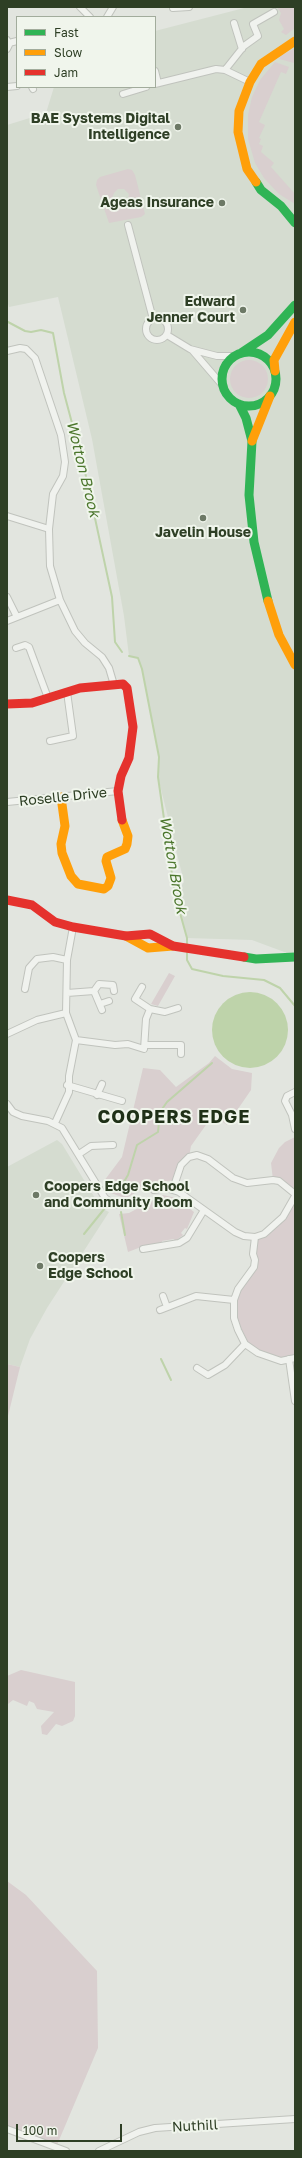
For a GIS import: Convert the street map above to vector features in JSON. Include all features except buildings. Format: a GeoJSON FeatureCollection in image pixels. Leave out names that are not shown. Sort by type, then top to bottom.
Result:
{"type":"FeatureCollection","features":[{"type":"Feature","properties":{"kind":"street"},"geometry":{"type":"LineString","coordinates":[[80,7],[89,16]]}},
{"type":"Feature","properties":{"kind":"street"},"geometry":{"type":"LineString","coordinates":[[108,16],[113,7]]}},
{"type":"Feature","properties":{"kind":"street"},"geometry":{"type":"LineString","coordinates":[[172,9],[189,7]]}},
{"type":"Feature","properties":{"kind":"street"},"geometry":{"type":"LineString","coordinates":[[225,70],[242,49],[258,36],[252,24],[274,12]]}},
{"type":"Feature","properties":{"kind":"street"},"geometry":{"type":"LineString","coordinates":[[234,23],[242,49]]}},
{"type":"Feature","properties":{"kind":"street"},"geometry":{"type":"LineString","coordinates":[[295,41],[261,64],[250,82],[239,111],[239,138],[247,169],[260,190],[281,206],[295,222]]}},
{"type":"Feature","properties":{"kind":"street"},"geometry":{"type":"LineString","coordinates":[[157,84],[210,70],[225,70],[250,82]]}},
{"type":"Feature","properties":{"kind":"street"},"geometry":{"type":"LineString","coordinates":[[123,94],[143,88]]}},
{"type":"Feature","properties":{"kind":"street"},"geometry":{"type":"LineString","coordinates":[[281,206],[295,211]]}},
{"type":"Feature","properties":{"kind":"street"},"geometry":{"type":"LineString","coordinates":[[128,225],[153,319]]}},
{"type":"Feature","properties":{"kind":"street"},"geometry":{"type":"LineString","coordinates":[[223,386],[224,369],[238,355],[268,336],[295,305]]}},
{"type":"Feature","properties":{"kind":"street"},"geometry":{"type":"LineString","coordinates":[[153,319],[160,319],[166,323],[168,329],[166,335],[159,340],[150,337],[146,328],[148,323],[153,319]]}},
{"type":"Feature","properties":{"kind":"street"},"geometry":{"type":"LineString","coordinates":[[252,441],[271,394],[276,377],[274,360],[283,340],[295,322]]}},
{"type":"Feature","properties":{"kind":"street"},"geometry":{"type":"LineString","coordinates":[[166,335],[190,349],[216,356],[238,355],[252,352],[264,356],[272,366],[276,377]]}},
{"type":"Feature","properties":{"kind":"street"},"geometry":{"type":"LineString","coordinates":[[7,350],[20,348],[26,349],[35,358],[61,435],[65,462],[63,476],[53,494],[49,529],[50,566],[60,600],[75,631],[106,663],[114,685]]}},
{"type":"Feature","properties":{"kind":"street"},"geometry":{"type":"LineString","coordinates":[[190,349],[223,386],[229,397],[239,404],[246,418],[252,441],[249,495],[254,542],[270,611],[295,665]]}},
{"type":"Feature","properties":{"kind":"street"},"geometry":{"type":"LineString","coordinates":[[239,404],[253,405],[266,399],[271,394]]}},
{"type":"Feature","properties":{"kind":"street"},"geometry":{"type":"LineString","coordinates":[[7,516],[49,529]]}},
{"type":"Feature","properties":{"kind":"street"},"geometry":{"type":"LineString","coordinates":[[7,597],[17,617]]}},
{"type":"Feature","properties":{"kind":"street"},"geometry":{"type":"LineString","coordinates":[[7,621],[60,600]]}},
{"type":"Feature","properties":{"kind":"street"},"geometry":{"type":"LineString","coordinates":[[16,648],[25,645],[29,647],[48,698]]}},
{"type":"Feature","properties":{"kind":"street"},"geometry":{"type":"LineString","coordinates":[[7,704],[32,703],[80,688],[123,684],[127,688],[133,727],[129,758],[121,776],[118,791],[122,819],[128,836],[127,844],[122,851],[107,857],[106,861],[111,878],[108,886],[104,889],[78,884],[74,881],[62,853],[65,826],[61,797]]}},
{"type":"Feature","properties":{"kind":"street"},"geometry":{"type":"LineString","coordinates":[[50,741],[73,736],[67,692]]}},
{"type":"Feature","properties":{"kind":"street","name":"Roselle Drive"},"geometry":{"type":"LineString","coordinates":[[7,802],[118,791]]}},
{"type":"Feature","properties":{"kind":"street"},"geometry":{"type":"LineString","coordinates":[[7,900],[32,905],[55,922],[73,927],[126,936],[150,934],[176,946],[256,959],[295,957]]}},
{"type":"Feature","properties":{"kind":"street"},"geometry":{"type":"LineString","coordinates":[[55,1123],[68,1092],[67,1085],[76,1040],[66,1013],[67,960],[73,927]]}},
{"type":"Feature","properties":{"kind":"street"},"geometry":{"type":"LineString","coordinates":[[126,936],[148,948],[176,946]]}},
{"type":"Feature","properties":{"kind":"street"},"geometry":{"type":"LineString","coordinates":[[25,989],[29,968],[36,959],[53,957],[67,960]]}},
{"type":"Feature","properties":{"kind":"street"},"geometry":{"type":"LineString","coordinates":[[94,991],[99,984],[113,985],[114,991]]}},
{"type":"Feature","properties":{"kind":"street"},"geometry":{"type":"LineString","coordinates":[[142,987],[135,999],[150,1009],[165,1012],[178,1008]]}},
{"type":"Feature","properties":{"kind":"street"},"geometry":{"type":"LineString","coordinates":[[67,993],[94,991]]}},
{"type":"Feature","properties":{"kind":"street"},"geometry":{"type":"LineString","coordinates":[[94,991],[101,1007],[109,1001]]}},
{"type":"Feature","properties":{"kind":"street"},"geometry":{"type":"LineString","coordinates":[[76,1040],[115,1045],[128,1044],[144,1049],[146,1045],[146,1019],[150,1009]]}},
{"type":"Feature","properties":{"kind":"street"},"geometry":{"type":"LineString","coordinates":[[7,1034],[37,1020],[66,1013]]}},
{"type":"Feature","properties":{"kind":"street"},"geometry":{"type":"LineString","coordinates":[[146,1045],[181,1045],[181,1054]]}},
{"type":"Feature","properties":{"kind":"street"},"geometry":{"type":"LineString","coordinates":[[97,1095],[102,1084]]}},
{"type":"Feature","properties":{"kind":"street"},"geometry":{"type":"LineString","coordinates":[[67,1085],[97,1095],[122,1101]]}},
{"type":"Feature","properties":{"kind":"street"},"geometry":{"type":"LineString","coordinates":[[295,1092],[287,1096],[285,1101],[292,1115],[295,1129]]}},
{"type":"Feature","properties":{"kind":"street"},"geometry":{"type":"LineString","coordinates":[[7,1104],[13,1112],[22,1116],[55,1123],[66,1132],[105,1198],[116,1205],[130,1204]]}},
{"type":"Feature","properties":{"kind":"street"},"geometry":{"type":"LineString","coordinates":[[80,1154],[91,1146],[113,1145]]}},
{"type":"Feature","properties":{"kind":"street"},"geometry":{"type":"LineString","coordinates":[[154,1190],[166,1188],[174,1189],[235,1232],[244,1236],[255,1237],[264,1234],[282,1217],[295,1195],[279,1181],[273,1180],[247,1183],[233,1178],[222,1168],[214,1165],[203,1156],[196,1155],[189,1157],[181,1165],[174,1189]]}},
{"type":"Feature","properties":{"kind":"street"},"geometry":{"type":"LineString","coordinates":[[143,1249],[179,1243],[187,1238],[204,1210]]}},
{"type":"Feature","properties":{"kind":"street"},"geometry":{"type":"LineString","coordinates":[[255,1237],[252,1254],[255,1260],[254,1267],[238,1289],[234,1300],[234,1318],[245,1344],[252,1350],[281,1361],[292,1358],[295,1401]]}},
{"type":"Feature","properties":{"kind":"street"},"geometry":{"type":"LineString","coordinates":[[163,1296],[167,1307]]}},
{"type":"Feature","properties":{"kind":"street"},"geometry":{"type":"LineString","coordinates":[[160,1310],[196,1296],[234,1300]]}},
{"type":"Feature","properties":{"kind":"street"},"geometry":{"type":"LineString","coordinates":[[197,1368],[208,1375],[225,1365],[245,1344]]}},
{"type":"Feature","properties":{"kind":"street","name":"Nuthill"},"geometry":{"type":"LineString","coordinates":[[99,2151],[139,2132],[155,2128],[295,2119]]}},
{"type":"Feature","properties":{"kind":"street"},"geometry":{"type":"LineString","coordinates":[[7,2128],[66,2151]]}},
{"type":"Feature","properties":{"kind":"shaded area"},"geometry":{"type":"Polygon","coordinates":[[[248,7],[295,7],[295,956],[252,940],[187,938],[175,895],[184,882],[158,777],[159,757],[142,669],[138,658],[129,656],[124,616],[92,439],[58,297],[9,307],[7,301],[7,125],[46,113],[54,88],[156,88],[156,31],[248,7]]]}},
{"type":"Feature","properties":{"kind":"shaded area"},"geometry":{"type":"Polygon","coordinates":[[[277,7],[295,7],[295,28],[286,35],[281,32],[284,29],[279,20],[281,13],[277,7]]]}},
{"type":"Feature","properties":{"kind":"shaded area"},"geometry":{"type":"Polygon","coordinates":[[[295,48],[294,63],[279,59],[281,56],[295,48]]]}},
{"type":"Feature","properties":{"kind":"shaded area"},"geometry":{"type":"Polygon","coordinates":[[[275,62],[289,67],[286,74],[281,72],[259,122],[265,125],[259,138],[261,139],[259,144],[263,146],[261,152],[274,163],[271,167],[295,194],[295,204],[279,194],[264,178],[255,163],[248,139],[248,115],[252,97],[260,80],[275,62]]]}},
{"type":"Feature","properties":{"kind":"shaded area"},"geometry":{"type":"Polygon","coordinates":[[[128,169],[132,170],[135,175],[145,214],[141,217],[109,223],[96,185],[97,180],[100,177],[128,169]],[[118,189],[112,198],[116,204],[123,206],[128,200],[129,194],[124,189],[118,189]]]}},
{"type":"Feature","properties":{"kind":"shaded area"},"geometry":{"type":"Polygon","coordinates":[[[245,360],[253,360],[263,365],[267,372],[267,386],[263,393],[253,398],[245,398],[235,393],[233,390],[230,383],[230,375],[235,365],[238,363],[245,360]]]}},
{"type":"Feature","properties":{"kind":"shaded area"},"geometry":{"type":"Polygon","coordinates":[[[169,973],[175,976],[158,1006],[151,1004],[169,973]]]}},
{"type":"Feature","properties":{"kind":"shaded area"},"geometry":{"type":"Polygon","coordinates":[[[250,992],[265,995],[277,1003],[285,1015],[288,1030],[285,1045],[277,1057],[265,1065],[250,1068],[235,1065],[223,1057],[215,1045],[212,1030],[215,1015],[223,1003],[235,995],[250,992]]]}},
{"type":"Feature","properties":{"kind":"shaded area"},"geometry":{"type":"Polygon","coordinates":[[[215,1056],[232,1069],[252,1073],[251,1090],[227,1125],[213,1115],[191,1146],[189,1157],[176,1180],[152,1183],[128,1197],[122,1197],[111,1193],[104,1181],[122,1157],[143,1068],[160,1070],[176,1087],[209,1063],[215,1056]]]}},
{"type":"Feature","properties":{"kind":"shaded area"},"geometry":{"type":"Polygon","coordinates":[[[295,1137],[295,1194],[273,1180],[271,1163],[279,1148],[285,1142],[295,1137]]]}},
{"type":"Feature","properties":{"kind":"shaded area","name":"Coopers Edge School"},"geometry":{"type":"Polygon","coordinates":[[[57,1140],[62,1144],[101,1208],[109,1212],[47,1308],[30,1339],[20,1367],[7,1364],[7,1167],[57,1140]]]}},
{"type":"Feature","properties":{"kind":"shaded area"},"geometry":{"type":"Polygon","coordinates":[[[163,1195],[176,1198],[194,1212],[187,1229],[185,1228],[181,1233],[183,1235],[175,1241],[174,1239],[162,1241],[162,1244],[141,1247],[128,1252],[119,1214],[129,1213],[163,1195]]]}},
{"type":"Feature","properties":{"kind":"shaded area"},"geometry":{"type":"Polygon","coordinates":[[[295,1196],[295,1358],[281,1361],[252,1350],[238,1330],[234,1300],[254,1267],[255,1237],[283,1217],[295,1196]]]}},
{"type":"Feature","properties":{"kind":"shaded area"},"geometry":{"type":"Polygon","coordinates":[[[7,1364],[20,1367],[7,1420],[7,1364]]]}},
{"type":"Feature","properties":{"kind":"shaded area"},"geometry":{"type":"Polygon","coordinates":[[[21,1670],[75,1682],[75,1716],[73,1721],[62,1726],[56,1724],[47,1735],[42,1734],[41,1726],[54,1712],[37,1709],[34,1703],[29,1701],[27,1706],[13,1700],[8,1704],[7,1676],[21,1670]]]}},
{"type":"Feature","properties":{"kind":"shaded area"},"geometry":{"type":"Polygon","coordinates":[[[7,1881],[26,1895],[97,1971],[98,2048],[57,2145],[7,2127],[7,1881]]]}},
{"type":"Feature","properties":{"kind":"waterway","name":"Wotton Brook"},"geometry":{"type":"LineString","coordinates":[[8,322],[25,331],[31,332],[41,330],[53,333],[64,393],[85,472],[112,597],[115,642],[122,652]]}},
{"type":"Feature","properties":{"kind":"waterway","name":"Wotton Brook"},"geometry":{"type":"LineString","coordinates":[[129,656],[138,658],[142,669],[159,757],[158,777],[175,895],[187,938],[187,946]]}},
{"type":"Feature","properties":{"kind":"waterway","name":"Wotton Brook"},"geometry":{"type":"LineString","coordinates":[[187,951],[187,960],[192,969],[223,976],[264,980],[280,988],[295,1006]]}},
{"type":"Feature","properties":{"kind":"waterway"},"geometry":{"type":"LineString","coordinates":[[118,1192],[128,1175],[137,1145],[158,1132],[160,1112],[167,1102],[212,1063]]}},
{"type":"Feature","properties":{"kind":"waterway"},"geometry":{"type":"LineString","coordinates":[[84,1234],[105,1208]]}},
{"type":"Feature","properties":{"kind":"waterway"},"geometry":{"type":"LineString","coordinates":[[121,1212],[125,1235]]}},
{"type":"Feature","properties":{"kind":"waterway"},"geometry":{"type":"LineString","coordinates":[[161,1359],[171,1380]]}},
{"type":"Feature","properties":{"kind":"traffic: fast"},"geometry":{"type":"LineString","coordinates":[[256,182],[261,190],[281,206],[295,223]]}},
{"type":"Feature","properties":{"kind":"traffic: fast"},"geometry":{"type":"LineString","coordinates":[[241,353],[268,335],[295,305]]}},
{"type":"Feature","properties":{"kind":"traffic: fast"},"geometry":{"type":"LineString","coordinates":[[249,352],[259,354],[268,360],[274,369],[276,379],[274,389],[268,398],[259,404],[249,406],[239,404],[230,398],[224,389],[222,379],[224,369],[230,360],[239,354],[249,352]]}},
{"type":"Feature","properties":{"kind":"traffic: fast"},"geometry":{"type":"LineString","coordinates":[[239,404],[246,418],[252,441],[249,495],[254,542],[268,601]]}},
{"type":"Feature","properties":{"kind":"traffic: fast"},"geometry":{"type":"LineString","coordinates":[[244,957],[256,959],[295,957]]}},
{"type":"Feature","properties":{"kind":"traffic: slow"},"geometry":{"type":"LineString","coordinates":[[256,182],[247,169],[238,132],[239,111],[250,82],[261,64],[295,41]]}},
{"type":"Feature","properties":{"kind":"traffic: slow"},"geometry":{"type":"LineString","coordinates":[[275,371],[274,360],[295,322]]}},
{"type":"Feature","properties":{"kind":"traffic: slow"},"geometry":{"type":"LineString","coordinates":[[252,441],[270,396]]}},
{"type":"Feature","properties":{"kind":"traffic: slow"},"geometry":{"type":"LineString","coordinates":[[268,601],[279,635],[295,665]]}},
{"type":"Feature","properties":{"kind":"traffic: slow"},"geometry":{"type":"LineString","coordinates":[[61,797],[65,826],[61,844],[62,853],[71,876],[78,884],[104,889],[108,886],[111,878],[106,861],[107,857],[125,849],[127,844],[128,836],[122,820]]}},
{"type":"Feature","properties":{"kind":"traffic: slow"},"geometry":{"type":"LineString","coordinates":[[126,936],[148,948],[173,946]]}},
{"type":"Feature","properties":{"kind":"traffic: jam"},"geometry":{"type":"LineString","coordinates":[[7,704],[32,703],[80,688],[123,684],[127,688],[133,727],[129,758],[121,776],[118,791],[122,820]]}},
{"type":"Feature","properties":{"kind":"traffic: jam"},"geometry":{"type":"LineString","coordinates":[[7,900],[32,905],[55,922],[73,927],[126,936],[150,934],[173,946],[244,957]]}},
{"type":"Feature","properties":{"kind":"place","name":"BAE Systems Digital Intelligence"},"geometry":{"type":"Point","coordinates":[178,127]}},
{"type":"Feature","properties":{"kind":"place","name":"Ageas Insurance"},"geometry":{"type":"Point","coordinates":[222,203]}},
{"type":"Feature","properties":{"kind":"place","name":"Edward Jenner Court"},"geometry":{"type":"Point","coordinates":[243,310]}},
{"type":"Feature","properties":{"kind":"place","name":"Javelin House"},"geometry":{"type":"Point","coordinates":[203,518]}},
{"type":"Feature","properties":{"kind":"place","name":"Coopers Edge School and Community Room"},"geometry":{"type":"Point","coordinates":[36,1195]}},
{"type":"Feature","properties":{"kind":"place","name":"Coopers Edge School"},"geometry":{"type":"Point","coordinates":[40,1266]}},
{"type":"Feature","properties":{"kind":"district","name":"COOPERS EDGE"},"geometry":{"type":"Point","coordinates":[174,1117]}}]}
